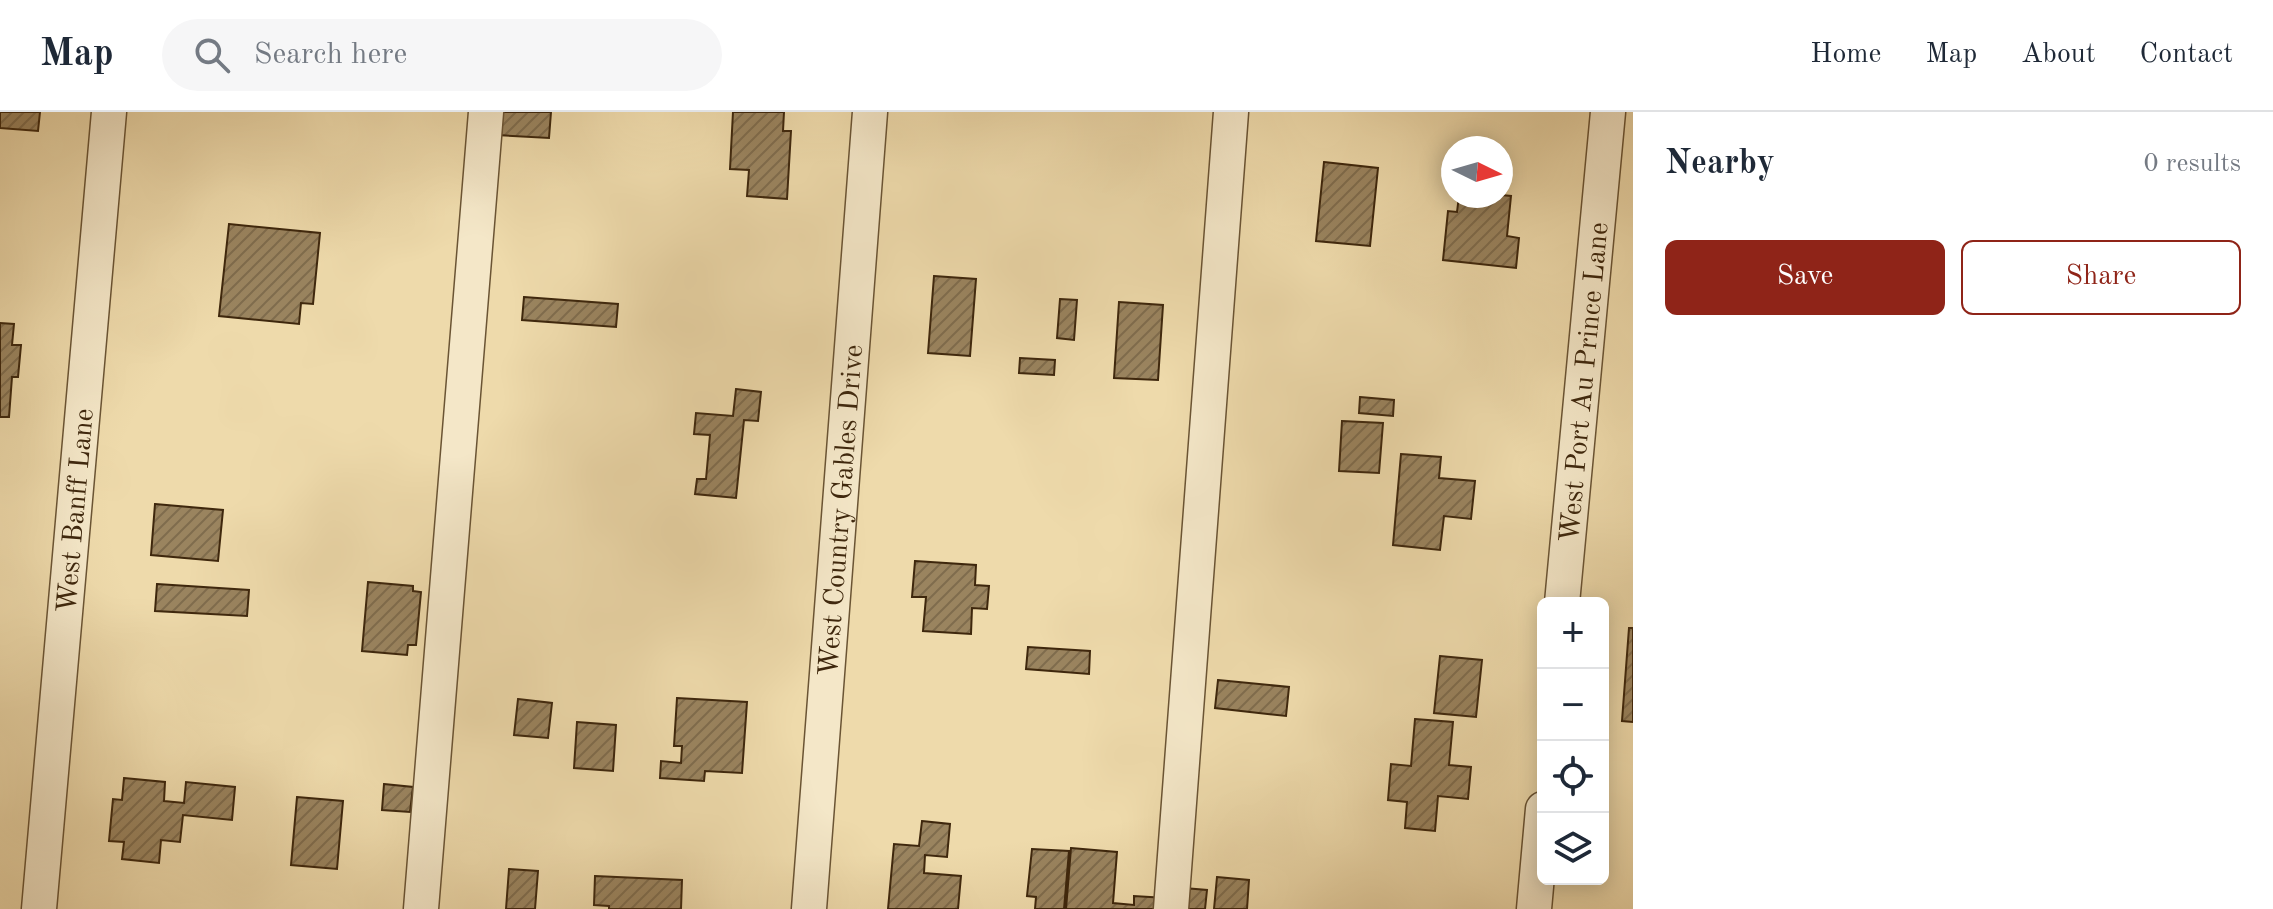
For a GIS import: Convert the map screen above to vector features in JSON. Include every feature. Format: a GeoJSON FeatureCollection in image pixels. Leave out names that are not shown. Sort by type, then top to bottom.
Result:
{"type":"FeatureCollection","features":[{"type":"Feature","properties":{"kind":"street","name":"West Banff Lane"},"geometry":{"type":"LineString","coordinates":[[39,909],[109,112]]}},
{"type":"Feature","properties":{"kind":"street"},"geometry":{"type":"LineString","coordinates":[[421,909],[486,112]]}},
{"type":"Feature","properties":{"kind":"street","name":"West Country Gables Drive"},"geometry":{"type":"LineString","coordinates":[[809,909],[870,112]]}},
{"type":"Feature","properties":{"kind":"street"},"geometry":{"type":"LineString","coordinates":[[1171,909],[1231,112]]}},
{"type":"Feature","properties":{"kind":"street","name":"West Port Au Prince Lane"},"geometry":{"type":"LineString","coordinates":[[1563,597],[1608,112]]}},
{"type":"Feature","properties":{"kind":"street"},"geometry":{"type":"LineString","coordinates":[[1534,909],[1543,813]]}},
{"type":"Feature","properties":{"kind":"building"},"geometry":{"type":"Polygon","coordinates":[[[0,112],[40,112],[38,131],[0,128],[0,112]]]}},
{"type":"Feature","properties":{"kind":"building"},"geometry":{"type":"Polygon","coordinates":[[[499,112],[551,112],[549,138],[497,135],[499,112]]]}},
{"type":"Feature","properties":{"kind":"building"},"geometry":{"type":"Polygon","coordinates":[[[733,112],[784,112],[783,131],[791,131],[787,199],[747,196],[749,170],[730,169],[733,112]]]}},
{"type":"Feature","properties":{"kind":"building"},"geometry":{"type":"Polygon","coordinates":[[[1324,162],[1378,168],[1370,246],[1316,241],[1324,162]]]}},
{"type":"Feature","properties":{"kind":"building"},"geometry":{"type":"Polygon","coordinates":[[[1458,208],[1510,208],[1507,236],[1519,238],[1516,268],[1443,260],[1448,211],[1457,212],[1458,208]]]}},
{"type":"Feature","properties":{"kind":"building"},"geometry":{"type":"Polygon","coordinates":[[[229,224],[320,233],[313,304],[301,303],[299,324],[219,316],[229,224]]]}},
{"type":"Feature","properties":{"kind":"building"},"geometry":{"type":"Polygon","coordinates":[[[934,276],[976,279],[970,356],[928,353],[934,276]]]}},
{"type":"Feature","properties":{"kind":"building"},"geometry":{"type":"Polygon","coordinates":[[[524,297],[618,304],[616,327],[522,320],[524,297]]]}},
{"type":"Feature","properties":{"kind":"building"},"geometry":{"type":"Polygon","coordinates":[[[1060,299],[1077,300],[1074,340],[1057,338],[1060,299]]]}},
{"type":"Feature","properties":{"kind":"building"},"geometry":{"type":"Polygon","coordinates":[[[1119,302],[1163,305],[1158,380],[1114,378],[1119,302]]]}},
{"type":"Feature","properties":{"kind":"building"},"geometry":{"type":"Polygon","coordinates":[[[0,323],[14,324],[12,345],[21,345],[18,377],[12,377],[9,417],[0,417],[0,323]]]}},
{"type":"Feature","properties":{"kind":"building"},"geometry":{"type":"Polygon","coordinates":[[[1020,358],[1055,360],[1054,375],[1019,373],[1020,358]]]}},
{"type":"Feature","properties":{"kind":"building"},"geometry":{"type":"Polygon","coordinates":[[[736,389],[761,392],[758,421],[744,420],[736,498],[695,494],[697,479],[706,479],[710,435],[694,434],[696,413],[733,416],[736,389]]]}},
{"type":"Feature","properties":{"kind":"building"},"geometry":{"type":"Polygon","coordinates":[[[1360,397],[1394,400],[1393,416],[1359,413],[1360,397]]]}},
{"type":"Feature","properties":{"kind":"building"},"geometry":{"type":"Polygon","coordinates":[[[1342,421],[1383,423],[1379,473],[1339,471],[1342,421]]]}},
{"type":"Feature","properties":{"kind":"building"},"geometry":{"type":"Polygon","coordinates":[[[1401,454],[1441,457],[1439,478],[1475,481],[1471,519],[1444,516],[1440,550],[1393,545],[1401,454]]]}},
{"type":"Feature","properties":{"kind":"building"},"geometry":{"type":"Polygon","coordinates":[[[155,504],[223,510],[218,561],[151,555],[155,504]]]}},
{"type":"Feature","properties":{"kind":"building"},"geometry":{"type":"Polygon","coordinates":[[[915,561],[976,565],[975,585],[989,586],[987,609],[972,608],[971,634],[923,631],[926,597],[912,597],[915,561]]]}},
{"type":"Feature","properties":{"kind":"building"},"geometry":{"type":"Polygon","coordinates":[[[368,582],[413,586],[413,591],[421,592],[416,645],[408,645],[407,655],[362,651],[368,582]]]}},
{"type":"Feature","properties":{"kind":"building"},"geometry":{"type":"Polygon","coordinates":[[[157,584],[249,590],[247,616],[155,611],[157,584]]]}},
{"type":"Feature","properties":{"kind":"building"},"geometry":{"type":"Polygon","coordinates":[[[1629,628],[1633,628],[1633,722],[1622,721],[1629,628]]]}},
{"type":"Feature","properties":{"kind":"building"},"geometry":{"type":"Polygon","coordinates":[[[1028,647],[1090,651],[1089,674],[1026,669],[1028,647]]]}},
{"type":"Feature","properties":{"kind":"building"},"geometry":{"type":"Polygon","coordinates":[[[1440,656],[1482,660],[1476,717],[1434,713],[1440,656]]]}},
{"type":"Feature","properties":{"kind":"building"},"geometry":{"type":"Polygon","coordinates":[[[1218,680],[1289,687],[1286,716],[1215,708],[1218,680]]]}},
{"type":"Feature","properties":{"kind":"building"},"geometry":{"type":"Polygon","coordinates":[[[677,698],[747,702],[742,773],[705,771],[704,781],[660,778],[661,761],[681,763],[682,746],[674,746],[677,698]]]}},
{"type":"Feature","properties":{"kind":"building"},"geometry":{"type":"Polygon","coordinates":[[[518,699],[552,703],[548,738],[514,735],[518,699]]]}},
{"type":"Feature","properties":{"kind":"building"},"geometry":{"type":"Polygon","coordinates":[[[1415,719],[1453,722],[1449,765],[1471,767],[1468,799],[1438,796],[1435,831],[1405,828],[1407,802],[1388,800],[1391,764],[1411,766],[1415,719]]]}},
{"type":"Feature","properties":{"kind":"building"},"geometry":{"type":"Polygon","coordinates":[[[577,722],[616,725],[613,771],[574,768],[577,722]]]}},
{"type":"Feature","properties":{"kind":"building"},"geometry":{"type":"Polygon","coordinates":[[[124,778],[165,782],[164,801],[184,803],[186,782],[235,787],[232,820],[183,815],[180,842],[161,840],[159,863],[122,859],[124,842],[109,841],[113,799],[122,800],[124,778]]]}},
{"type":"Feature","properties":{"kind":"building"},"geometry":{"type":"Polygon","coordinates":[[[384,784],[413,787],[410,812],[382,810],[384,784]]]}},
{"type":"Feature","properties":{"kind":"building"},"geometry":{"type":"Polygon","coordinates":[[[297,797],[343,801],[337,869],[291,865],[297,797]]]}},
{"type":"Feature","properties":{"kind":"building"},"geometry":{"type":"Polygon","coordinates":[[[922,821],[950,824],[947,857],[925,855],[924,873],[961,876],[958,909],[888,909],[894,844],[919,846],[922,821]]]}},
{"type":"Feature","properties":{"kind":"building"},"geometry":{"type":"Polygon","coordinates":[[[1071,848],[1117,852],[1113,903],[1134,905],[1134,896],[1166,898],[1165,909],[1066,909],[1071,848]]]}},
{"type":"Feature","properties":{"kind":"building"},"geometry":{"type":"Polygon","coordinates":[[[1032,849],[1069,851],[1064,909],[1035,909],[1036,897],[1027,896],[1032,849]]]}},
{"type":"Feature","properties":{"kind":"building"},"geometry":{"type":"Polygon","coordinates":[[[509,869],[538,871],[535,909],[506,909],[509,869]]]}},
{"type":"Feature","properties":{"kind":"building"},"geometry":{"type":"Polygon","coordinates":[[[595,876],[682,880],[681,909],[609,909],[609,906],[594,905],[595,876]]]}},
{"type":"Feature","properties":{"kind":"building"},"geometry":{"type":"Polygon","coordinates":[[[1217,877],[1249,880],[1247,909],[1214,909],[1217,877]]]}},
{"type":"Feature","properties":{"kind":"building"},"geometry":{"type":"Polygon","coordinates":[[[1184,888],[1207,890],[1205,909],[1182,909],[1184,888]]]}}]}
